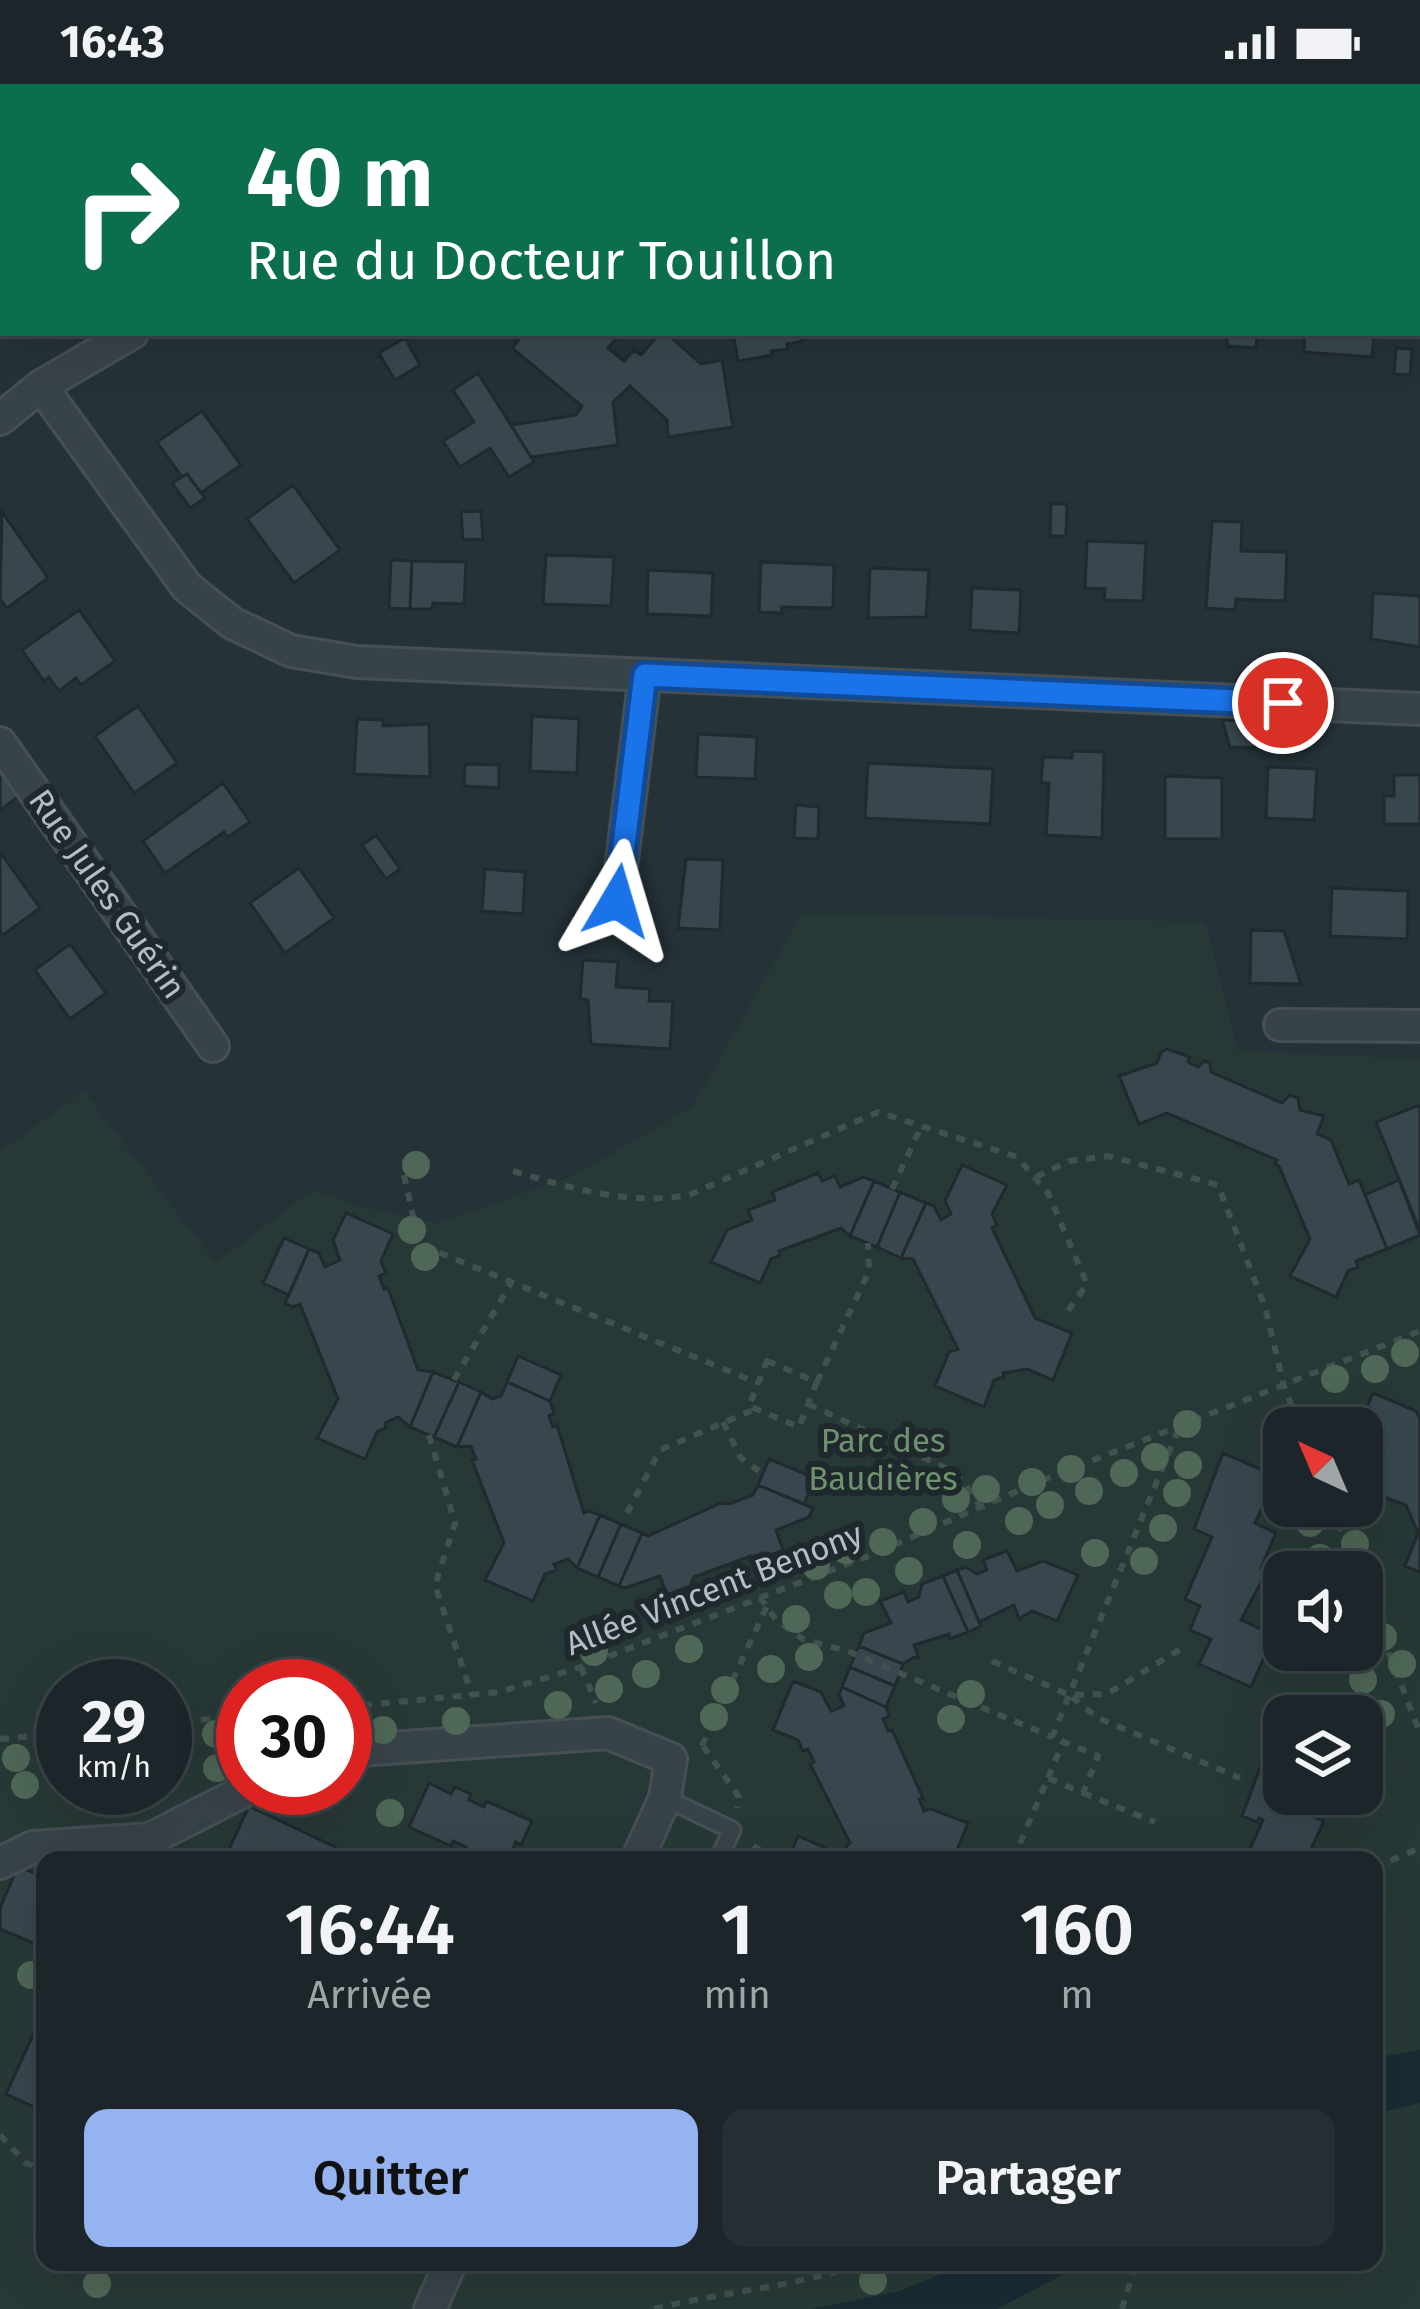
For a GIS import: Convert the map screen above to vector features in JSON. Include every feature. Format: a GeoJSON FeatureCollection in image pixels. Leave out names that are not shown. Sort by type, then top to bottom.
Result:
{"type":"FeatureCollection","features":[{"type":"Feature","properties":{"kind":"street"},"geometry":{"type":"LineString","coordinates":[[0,419],[41,386],[127,336]]}},
{"type":"Feature","properties":{"kind":"street"},"geometry":{"type":"LineString","coordinates":[[41,386],[187,587],[232,623],[291,651],[357,662],[1420,709]]}},
{"type":"Feature","properties":{"kind":"street"},"geometry":{"type":"LineString","coordinates":[[617,901],[645,675]]}},
{"type":"Feature","properties":{"kind":"street","name":"Rue Jules Guérin"},"geometry":{"type":"LineString","coordinates":[[0,743],[213,1046]]}},
{"type":"Feature","properties":{"kind":"street"},"geometry":{"type":"LineString","coordinates":[[1280,1025],[1420,1026]]}},
{"type":"Feature","properties":{"kind":"street"},"geometry":{"type":"LineString","coordinates":[[372,1749],[608,1733],[670,1759],[665,1798],[641,1851]]}},
{"type":"Feature","properties":{"kind":"street"},"geometry":{"type":"LineString","coordinates":[[0,1863],[33,1847],[150,1839],[216,1805]]}},
{"type":"Feature","properties":{"kind":"street"},"geometry":{"type":"LineString","coordinates":[[430,2309],[447,2271]]}},
{"type":"Feature","properties":{"kind":"lane"},"geometry":{"type":"LineString","coordinates":[[665,1798],[732,1830],[722,1851]]}},
{"type":"Feature","properties":{"kind":"path"},"geometry":{"type":"LineString","coordinates":[[513,1171],[585,1191],[660,1201],[689,1196],[878,1112],[1017,1156],[1048,1193],[1088,1284],[1065,1315]]}},
{"type":"Feature","properties":{"kind":"path"},"geometry":{"type":"LineString","coordinates":[[892,1189],[922,1126]]}},
{"type":"Feature","properties":{"kind":"path"},"geometry":{"type":"LineString","coordinates":[[1035,1177],[1069,1160],[1108,1156],[1217,1186],[1265,1307],[1292,1407]]}},
{"type":"Feature","properties":{"kind":"path"},"geometry":{"type":"LineString","coordinates":[[404,1175],[416,1230],[428,1248],[758,1383]]}},
{"type":"Feature","properties":{"kind":"path"},"geometry":{"type":"LineString","coordinates":[[817,1382],[766,1361],[748,1406],[799,1427],[869,1270],[868,1244]]}},
{"type":"Feature","properties":{"kind":"path"},"geometry":{"type":"LineString","coordinates":[[454,1380],[511,1283]]}},
{"type":"Feature","properties":{"kind":"path","name":"Allée Vincent Benony"},"geometry":{"type":"LineString","coordinates":[[372,1704],[499,1692],[581,1667],[1420,1331]]}},
{"type":"Feature","properties":{"kind":"path"},"geometry":{"type":"LineString","coordinates":[[808,1404],[950,1470],[981,1508]]}},
{"type":"Feature","properties":{"kind":"path"},"geometry":{"type":"LineString","coordinates":[[626,1513],[660,1450],[754,1408]]}},
{"type":"Feature","properties":{"kind":"path"},"geometry":{"type":"LineString","coordinates":[[723,1422],[741,1458],[759,1471]]}},
{"type":"Feature","properties":{"kind":"path"},"geometry":{"type":"LineString","coordinates":[[1052,1737],[1179,1428]]}},
{"type":"Feature","properties":{"kind":"path"},"geometry":{"type":"LineString","coordinates":[[429,1435],[455,1522],[436,1585],[472,1695]]}},
{"type":"Feature","properties":{"kind":"path"},"geometry":{"type":"LineString","coordinates":[[760,1597],[789,1632],[803,1639],[850,1652],[1098,1756],[1083,1793]]}},
{"type":"Feature","properties":{"kind":"path"},"geometry":{"type":"LineString","coordinates":[[670,1759],[703,1745],[767,1606]]}},
{"type":"Feature","properties":{"kind":"path"},"geometry":{"type":"LineString","coordinates":[[1383,1639],[1420,1733]]}},
{"type":"Feature","properties":{"kind":"path"},"geometry":{"type":"LineString","coordinates":[[1069,1695],[1107,1694],[1184,1647]]}},
{"type":"Feature","properties":{"kind":"path"},"geometry":{"type":"LineString","coordinates":[[992,1661],[1069,1695],[1098,1718],[1240,1778]]}},
{"type":"Feature","properties":{"kind":"path"},"geometry":{"type":"LineString","coordinates":[[0,1738],[36,1735]]}},
{"type":"Feature","properties":{"kind":"path"},"geometry":{"type":"LineString","coordinates":[[1017,1851],[1063,1742]]}},
{"type":"Feature","properties":{"kind":"path"},"geometry":{"type":"LineString","coordinates":[[703,1745],[740,1797],[732,1830]]}},
{"type":"Feature","properties":{"kind":"path"},"geometry":{"type":"LineString","coordinates":[[1048,1778],[1154,1822]]}},
{"type":"Feature","properties":{"kind":"path"},"geometry":{"type":"LineString","coordinates":[[1383,1864],[1420,1847]]}},
{"type":"Feature","properties":{"kind":"path"},"geometry":{"type":"LineString","coordinates":[[0,2135],[26,2163],[36,2167]]}},
{"type":"Feature","properties":{"kind":"path"},"geometry":{"type":"LineString","coordinates":[[654,2309],[704,2296],[810,2281],[839,2271]]}},
{"type":"Feature","properties":{"kind":"path"},"geometry":{"type":"LineString","coordinates":[[1122,2309],[1133,2271]]}},
{"type":"Feature","properties":{"kind":"green space","name":"Parc des Baudières"},"geometry":{"type":"Polygon","coordinates":[[[802,913],[1205,922],[1238,1051],[1420,1059],[1420,2309],[0,2309],[0,1152],[84,1091],[216,1263],[312,1190],[358,1206],[437,1223],[573,1176],[693,1106],[802,913]]]}},
{"type":"Feature","properties":{"kind":"water"},"geometry":{"type":"Polygon","coordinates":[[[1420,2050],[1420,2103],[1383,2112],[1383,2056],[1420,2050]]]}},
{"type":"Feature","properties":{"kind":"water"},"geometry":{"type":"Polygon","coordinates":[[[948,2271],[1070,2271],[997,2309],[812,2309],[900,2291],[948,2271]]]}},
{"type":"Feature","properties":{"kind":"building"},"geometry":{"type":"Polygon","coordinates":[[[522,336],[618,336],[608,348],[624,361],[634,350],[641,355],[657,336],[669,336],[701,364],[722,360],[733,427],[668,437],[667,420],[630,386],[613,402],[618,445],[531,457],[511,425],[576,415],[582,406],[512,348],[522,336]]]}},
{"type":"Feature","properties":{"kind":"building"},"geometry":{"type":"Polygon","coordinates":[[[734,336],[802,336],[803,341],[787,344],[788,349],[738,361],[734,336]]]}},
{"type":"Feature","properties":{"kind":"building"},"geometry":{"type":"Polygon","coordinates":[[[1228,336],[1257,336],[1256,348],[1227,346],[1228,336]]]}},
{"type":"Feature","properties":{"kind":"building"},"geometry":{"type":"Polygon","coordinates":[[[1305,336],[1374,336],[1372,357],[1304,352],[1305,336]]]}},
{"type":"Feature","properties":{"kind":"building"},"geometry":{"type":"Polygon","coordinates":[[[405,338],[420,365],[395,380],[379,353],[405,338]]]}},
{"type":"Feature","properties":{"kind":"building"},"geometry":{"type":"Polygon","coordinates":[[[1396,348],[1412,349],[1410,375],[1394,374],[1396,348]]]}},
{"type":"Feature","properties":{"kind":"building"},"geometry":{"type":"Polygon","coordinates":[[[478,373],[534,462],[509,477],[490,448],[460,467],[443,441],[474,422],[453,390],[478,373]]]}},
{"type":"Feature","properties":{"kind":"building"},"geometry":{"type":"Polygon","coordinates":[[[202,411],[241,465],[201,493],[187,474],[182,477],[157,442],[202,411]]]}},
{"type":"Feature","properties":{"kind":"building"},"geometry":{"type":"Polygon","coordinates":[[[187,474],[205,498],[190,508],[172,483],[187,474]]]}},
{"type":"Feature","properties":{"kind":"building"},"geometry":{"type":"Polygon","coordinates":[[[293,485],[340,550],[294,583],[247,519],[293,485]]]}},
{"type":"Feature","properties":{"kind":"building"},"geometry":{"type":"Polygon","coordinates":[[[1051,504],[1067,504],[1066,536],[1050,536],[1051,504]]]}},
{"type":"Feature","properties":{"kind":"building"},"geometry":{"type":"Polygon","coordinates":[[[481,511],[483,539],[463,540],[461,512],[481,511]]]}},
{"type":"Feature","properties":{"kind":"building"},"geometry":{"type":"Polygon","coordinates":[[[2,512],[48,578],[7,608],[0,599],[2,512]]]}},
{"type":"Feature","properties":{"kind":"building"},"geometry":{"type":"Polygon","coordinates":[[[1212,521],[1242,522],[1241,551],[1287,552],[1285,601],[1236,599],[1235,610],[1206,608],[1212,521]]]}},
{"type":"Feature","properties":{"kind":"building"},"geometry":{"type":"Polygon","coordinates":[[[1087,541],[1146,543],[1143,601],[1104,600],[1105,589],[1085,588],[1087,541]]]}},
{"type":"Feature","properties":{"kind":"building"},"geometry":{"type":"Polygon","coordinates":[[[546,555],[614,557],[611,606],[543,604],[546,555]]]}},
{"type":"Feature","properties":{"kind":"building"},"geometry":{"type":"Polygon","coordinates":[[[391,560],[412,561],[410,609],[389,608],[391,560]]]}},
{"type":"Feature","properties":{"kind":"building"},"geometry":{"type":"Polygon","coordinates":[[[412,561],[466,562],[464,604],[433,603],[432,609],[410,609],[412,561]]]}},
{"type":"Feature","properties":{"kind":"building"},"geometry":{"type":"Polygon","coordinates":[[[761,562],[834,565],[833,608],[782,607],[782,613],[759,612],[761,562]]]}},
{"type":"Feature","properties":{"kind":"building"},"geometry":{"type":"Polygon","coordinates":[[[870,568],[929,570],[926,617],[868,618],[870,568]]]}},
{"type":"Feature","properties":{"kind":"building"},"geometry":{"type":"Polygon","coordinates":[[[648,570],[713,573],[711,616],[647,614],[648,570]]]}},
{"type":"Feature","properties":{"kind":"building"},"geometry":{"type":"Polygon","coordinates":[[[972,588],[1021,590],[1019,633],[970,630],[972,588]]]}},
{"type":"Feature","properties":{"kind":"building"},"geometry":{"type":"Polygon","coordinates":[[[1373,593],[1420,596],[1420,647],[1371,639],[1373,593]]]}},
{"type":"Feature","properties":{"kind":"building"},"geometry":{"type":"Polygon","coordinates":[[[79,610],[115,661],[81,685],[76,678],[59,691],[49,677],[44,681],[22,650],[79,610]]]}},
{"type":"Feature","properties":{"kind":"building"},"geometry":{"type":"Polygon","coordinates":[[[138,706],[177,763],[134,793],[95,736],[138,706]]]}},
{"type":"Feature","properties":{"kind":"building"},"geometry":{"type":"Polygon","coordinates":[[[532,716],[579,719],[577,773],[530,771],[532,716]]]}},
{"type":"Feature","properties":{"kind":"building"},"geometry":{"type":"Polygon","coordinates":[[[357,719],[383,720],[383,726],[429,724],[430,777],[354,774],[357,719]]]}},
{"type":"Feature","properties":{"kind":"building"},"geometry":{"type":"Polygon","coordinates":[[[1222,720],[1254,721],[1254,748],[1230,747],[1222,720]]]}},
{"type":"Feature","properties":{"kind":"building"},"geometry":{"type":"Polygon","coordinates":[[[698,734],[757,737],[755,779],[696,777],[698,734]]]}},
{"type":"Feature","properties":{"kind":"building"},"geometry":{"type":"Polygon","coordinates":[[[1072,751],[1104,752],[1102,838],[1046,835],[1049,783],[1041,783],[1043,757],[1072,758],[1072,751]]]}},
{"type":"Feature","properties":{"kind":"building"},"geometry":{"type":"Polygon","coordinates":[[[868,763],[993,769],[990,824],[865,818],[868,763]]]}},
{"type":"Feature","properties":{"kind":"building"},"geometry":{"type":"Polygon","coordinates":[[[465,764],[499,765],[499,788],[464,786],[465,764]]]}},
{"type":"Feature","properties":{"kind":"building"},"geometry":{"type":"Polygon","coordinates":[[[0,767],[19,796],[0,810],[0,767]]]}},
{"type":"Feature","properties":{"kind":"building"},"geometry":{"type":"Polygon","coordinates":[[[1268,767],[1317,769],[1314,820],[1266,818],[1268,767]]]}},
{"type":"Feature","properties":{"kind":"building"},"geometry":{"type":"Polygon","coordinates":[[[1394,775],[1420,775],[1420,824],[1384,824],[1384,796],[1394,796],[1394,775]]]}},
{"type":"Feature","properties":{"kind":"building"},"geometry":{"type":"Polygon","coordinates":[[[1165,776],[1222,778],[1222,839],[1165,839],[1165,776]]]}},
{"type":"Feature","properties":{"kind":"building"},"geometry":{"type":"Polygon","coordinates":[[[223,783],[250,822],[228,837],[224,832],[165,873],[143,841],[223,783]]]}},
{"type":"Feature","properties":{"kind":"building"},"geometry":{"type":"Polygon","coordinates":[[[796,805],[819,807],[818,839],[794,838],[796,805]]]}},
{"type":"Feature","properties":{"kind":"building"},"geometry":{"type":"Polygon","coordinates":[[[376,835],[400,869],[386,879],[362,845],[376,835]]]}},
{"type":"Feature","properties":{"kind":"building"},"geometry":{"type":"Polygon","coordinates":[[[0,852],[40,908],[3,935],[0,931],[0,852]]]}},
{"type":"Feature","properties":{"kind":"building"},"geometry":{"type":"Polygon","coordinates":[[[686,859],[723,860],[720,930],[678,928],[686,859]]]}},
{"type":"Feature","properties":{"kind":"building"},"geometry":{"type":"Polygon","coordinates":[[[299,868],[334,918],[285,953],[250,903],[299,868]]]}},
{"type":"Feature","properties":{"kind":"building"},"geometry":{"type":"Polygon","coordinates":[[[485,869],[525,872],[523,914],[482,911],[485,869]]]}},
{"type":"Feature","properties":{"kind":"building"},"geometry":{"type":"Polygon","coordinates":[[[1332,888],[1408,891],[1407,939],[1330,936],[1332,888]]]}},
{"type":"Feature","properties":{"kind":"building"},"geometry":{"type":"Polygon","coordinates":[[[1251,930],[1284,931],[1301,984],[1250,983],[1251,930]]]}},
{"type":"Feature","properties":{"kind":"building"},"geometry":{"type":"Polygon","coordinates":[[[70,944],[106,993],[70,1019],[35,970],[70,944]]]}},
{"type":"Feature","properties":{"kind":"building"},"geometry":{"type":"Polygon","coordinates":[[[583,960],[618,962],[616,987],[650,989],[649,1001],[673,1001],[670,1049],[591,1044],[588,1000],[580,999],[583,960]]]}},
{"type":"Feature","properties":{"kind":"building"},"geometry":{"type":"Polygon","coordinates":[[[1167,1049],[1190,1057],[1188,1062],[1198,1067],[1204,1061],[1210,1063],[1211,1072],[1282,1103],[1290,1095],[1298,1098],[1300,1110],[1324,1116],[1317,1134],[1331,1140],[1349,1184],[1359,1180],[1387,1249],[1356,1261],[1358,1267],[1348,1271],[1336,1297],[1290,1276],[1310,1239],[1277,1160],[1167,1113],[1139,1124],[1119,1076],[1157,1063],[1167,1049]]]}},
{"type":"Feature","properties":{"kind":"building"},"geometry":{"type":"Polygon","coordinates":[[[1420,1105],[1420,1231],[1376,1122],[1420,1105]]]}},
{"type":"Feature","properties":{"kind":"building"},"geometry":{"type":"Polygon","coordinates":[[[962,1165],[1007,1185],[992,1214],[997,1225],[992,1228],[1035,1318],[1072,1333],[1053,1380],[1027,1369],[1003,1373],[1004,1377],[994,1380],[984,1407],[935,1386],[949,1352],[958,1349],[913,1259],[901,1258],[926,1203],[934,1206],[941,1220],[951,1214],[945,1201],[962,1165]]]}},
{"type":"Feature","properties":{"kind":"building"},"geometry":{"type":"Polygon","coordinates":[[[818,1173],[822,1181],[835,1176],[840,1187],[863,1177],[874,1181],[850,1236],[841,1228],[779,1251],[760,1283],[711,1262],[727,1230],[752,1220],[748,1210],[775,1200],[772,1192],[818,1173]]]}},
{"type":"Feature","properties":{"kind":"building"},"geometry":{"type":"Polygon","coordinates":[[[1399,1180],[1420,1235],[1387,1249],[1365,1195],[1399,1180]]]}},
{"type":"Feature","properties":{"kind":"building"},"geometry":{"type":"Polygon","coordinates":[[[874,1181],[900,1192],[877,1247],[850,1236],[874,1181]]]}},
{"type":"Feature","properties":{"kind":"building"},"geometry":{"type":"Polygon","coordinates":[[[900,1192],[926,1203],[901,1258],[877,1247],[900,1192]]]}},
{"type":"Feature","properties":{"kind":"building"},"geometry":{"type":"Polygon","coordinates":[[[346,1213],[393,1234],[381,1261],[386,1273],[379,1276],[384,1289],[388,1288],[418,1370],[433,1372],[410,1427],[398,1417],[385,1423],[365,1459],[317,1438],[338,1399],[300,1304],[285,1303],[309,1249],[319,1253],[325,1267],[340,1260],[333,1240],[346,1213]]]}},
{"type":"Feature","properties":{"kind":"building"},"geometry":{"type":"Polygon","coordinates":[[[284,1238],[309,1249],[289,1295],[263,1283],[284,1238]]]}},
{"type":"Feature","properties":{"kind":"building"},"geometry":{"type":"Polygon","coordinates":[[[518,1356],[561,1375],[550,1401],[507,1382],[518,1356]]]}},
{"type":"Feature","properties":{"kind":"building"},"geometry":{"type":"Polygon","coordinates":[[[433,1372],[459,1382],[434,1437],[410,1427],[433,1372]]]}},
{"type":"Feature","properties":{"kind":"building"},"geometry":{"type":"Polygon","coordinates":[[[459,1382],[481,1392],[457,1447],[434,1437],[459,1382]]]}},
{"type":"Feature","properties":{"kind":"building"},"geometry":{"type":"Polygon","coordinates":[[[507,1382],[550,1401],[554,1413],[549,1416],[553,1427],[557,1425],[584,1513],[600,1515],[577,1568],[568,1559],[554,1564],[557,1570],[545,1574],[533,1601],[485,1580],[504,1543],[471,1446],[457,1447],[481,1392],[492,1399],[501,1396],[507,1382]]]}},
{"type":"Feature","properties":{"kind":"building"},"geometry":{"type":"Polygon","coordinates":[[[1373,1393],[1416,1411],[1420,1419],[1420,1572],[1405,1566],[1418,1533],[1406,1505],[1383,1497],[1383,1407],[1367,1407],[1373,1393]]]}},
{"type":"Feature","properties":{"kind":"building"},"geometry":{"type":"Polygon","coordinates":[[[1223,1453],[1263,1470],[1263,1505],[1255,1523],[1276,1533],[1268,1551],[1263,1551],[1263,1579],[1241,1620],[1263,1630],[1263,1660],[1251,1687],[1199,1664],[1211,1639],[1190,1630],[1200,1606],[1185,1599],[1212,1537],[1194,1529],[1223,1453]]]}},
{"type":"Feature","properties":{"kind":"building"},"geometry":{"type":"Polygon","coordinates":[[[769,1459],[815,1478],[804,1504],[758,1485],[769,1459]]]}},
{"type":"Feature","properties":{"kind":"building"},"geometry":{"type":"Polygon","coordinates":[[[758,1485],[813,1508],[809,1517],[776,1530],[783,1550],[694,1577],[690,1586],[667,1595],[660,1576],[619,1586],[642,1533],[648,1536],[721,1503],[753,1495],[758,1485]]]}},
{"type":"Feature","properties":{"kind":"building"},"geometry":{"type":"Polygon","coordinates":[[[600,1515],[621,1524],[598,1577],[577,1568],[600,1515]]]}},
{"type":"Feature","properties":{"kind":"building"},"geometry":{"type":"Polygon","coordinates":[[[621,1524],[642,1533],[619,1586],[598,1577],[621,1524]]]}},
{"type":"Feature","properties":{"kind":"building"},"geometry":{"type":"Polygon","coordinates":[[[1007,1551],[1017,1571],[1043,1561],[1078,1575],[1057,1621],[1032,1611],[1019,1619],[1014,1605],[979,1622],[957,1570],[966,1567],[977,1574],[987,1570],[983,1560],[1007,1551]]]}},
{"type":"Feature","properties":{"kind":"building"},"geometry":{"type":"Polygon","coordinates":[[[957,1570],[981,1626],[968,1632],[943,1576],[957,1570]]]}},
{"type":"Feature","properties":{"kind":"building"},"geometry":{"type":"Polygon","coordinates":[[[943,1576],[968,1632],[914,1645],[919,1658],[903,1664],[859,1646],[864,1633],[891,1623],[880,1601],[904,1592],[908,1602],[919,1597],[922,1584],[943,1576]]]}},
{"type":"Feature","properties":{"kind":"building"},"geometry":{"type":"Polygon","coordinates":[[[859,1646],[903,1664],[895,1686],[850,1667],[859,1646]]]}},
{"type":"Feature","properties":{"kind":"building"},"geometry":{"type":"Polygon","coordinates":[[[850,1667],[895,1686],[886,1707],[842,1687],[850,1667]]]}},
{"type":"Feature","properties":{"kind":"building"},"geometry":{"type":"Polygon","coordinates":[[[793,1681],[821,1692],[831,1711],[844,1706],[839,1694],[842,1687],[886,1707],[889,1716],[883,1719],[923,1798],[919,1799],[924,1811],[931,1809],[968,1823],[957,1851],[842,1851],[850,1843],[810,1764],[814,1762],[808,1749],[803,1751],[798,1740],[773,1730],[793,1681]]]}},
{"type":"Feature","properties":{"kind":"building"},"geometry":{"type":"Polygon","coordinates":[[[1263,1760],[1263,1815],[1309,1815],[1324,1821],[1310,1851],[1249,1851],[1263,1820],[1242,1816],[1263,1760]]]}},
{"type":"Feature","properties":{"kind":"building"},"geometry":{"type":"Polygon","coordinates":[[[429,1783],[451,1794],[455,1787],[484,1807],[486,1801],[532,1821],[521,1845],[516,1842],[512,1851],[463,1851],[466,1847],[453,1841],[451,1846],[409,1827],[429,1783]]]}},
{"type":"Feature","properties":{"kind":"building"},"geometry":{"type":"Polygon","coordinates":[[[245,1815],[268,1815],[335,1847],[333,1851],[228,1851],[245,1815]]]}},
{"type":"Feature","properties":{"kind":"building"},"geometry":{"type":"Polygon","coordinates":[[[798,1836],[832,1851],[792,1851],[798,1836]]]}},
{"type":"Feature","properties":{"kind":"building"},"geometry":{"type":"Polygon","coordinates":[[[18,1866],[36,1874],[36,1944],[0,1929],[0,1908],[18,1866]]]}},
{"type":"Feature","properties":{"kind":"building"},"geometry":{"type":"Polygon","coordinates":[[[36,2029],[36,2108],[6,2094],[36,2029]]]}},
{"type":"Feature","properties":{"kind":"route"},"geometry":{"type":"LineString","coordinates":[[617,901],[645,675],[1283,703]]}}]}
